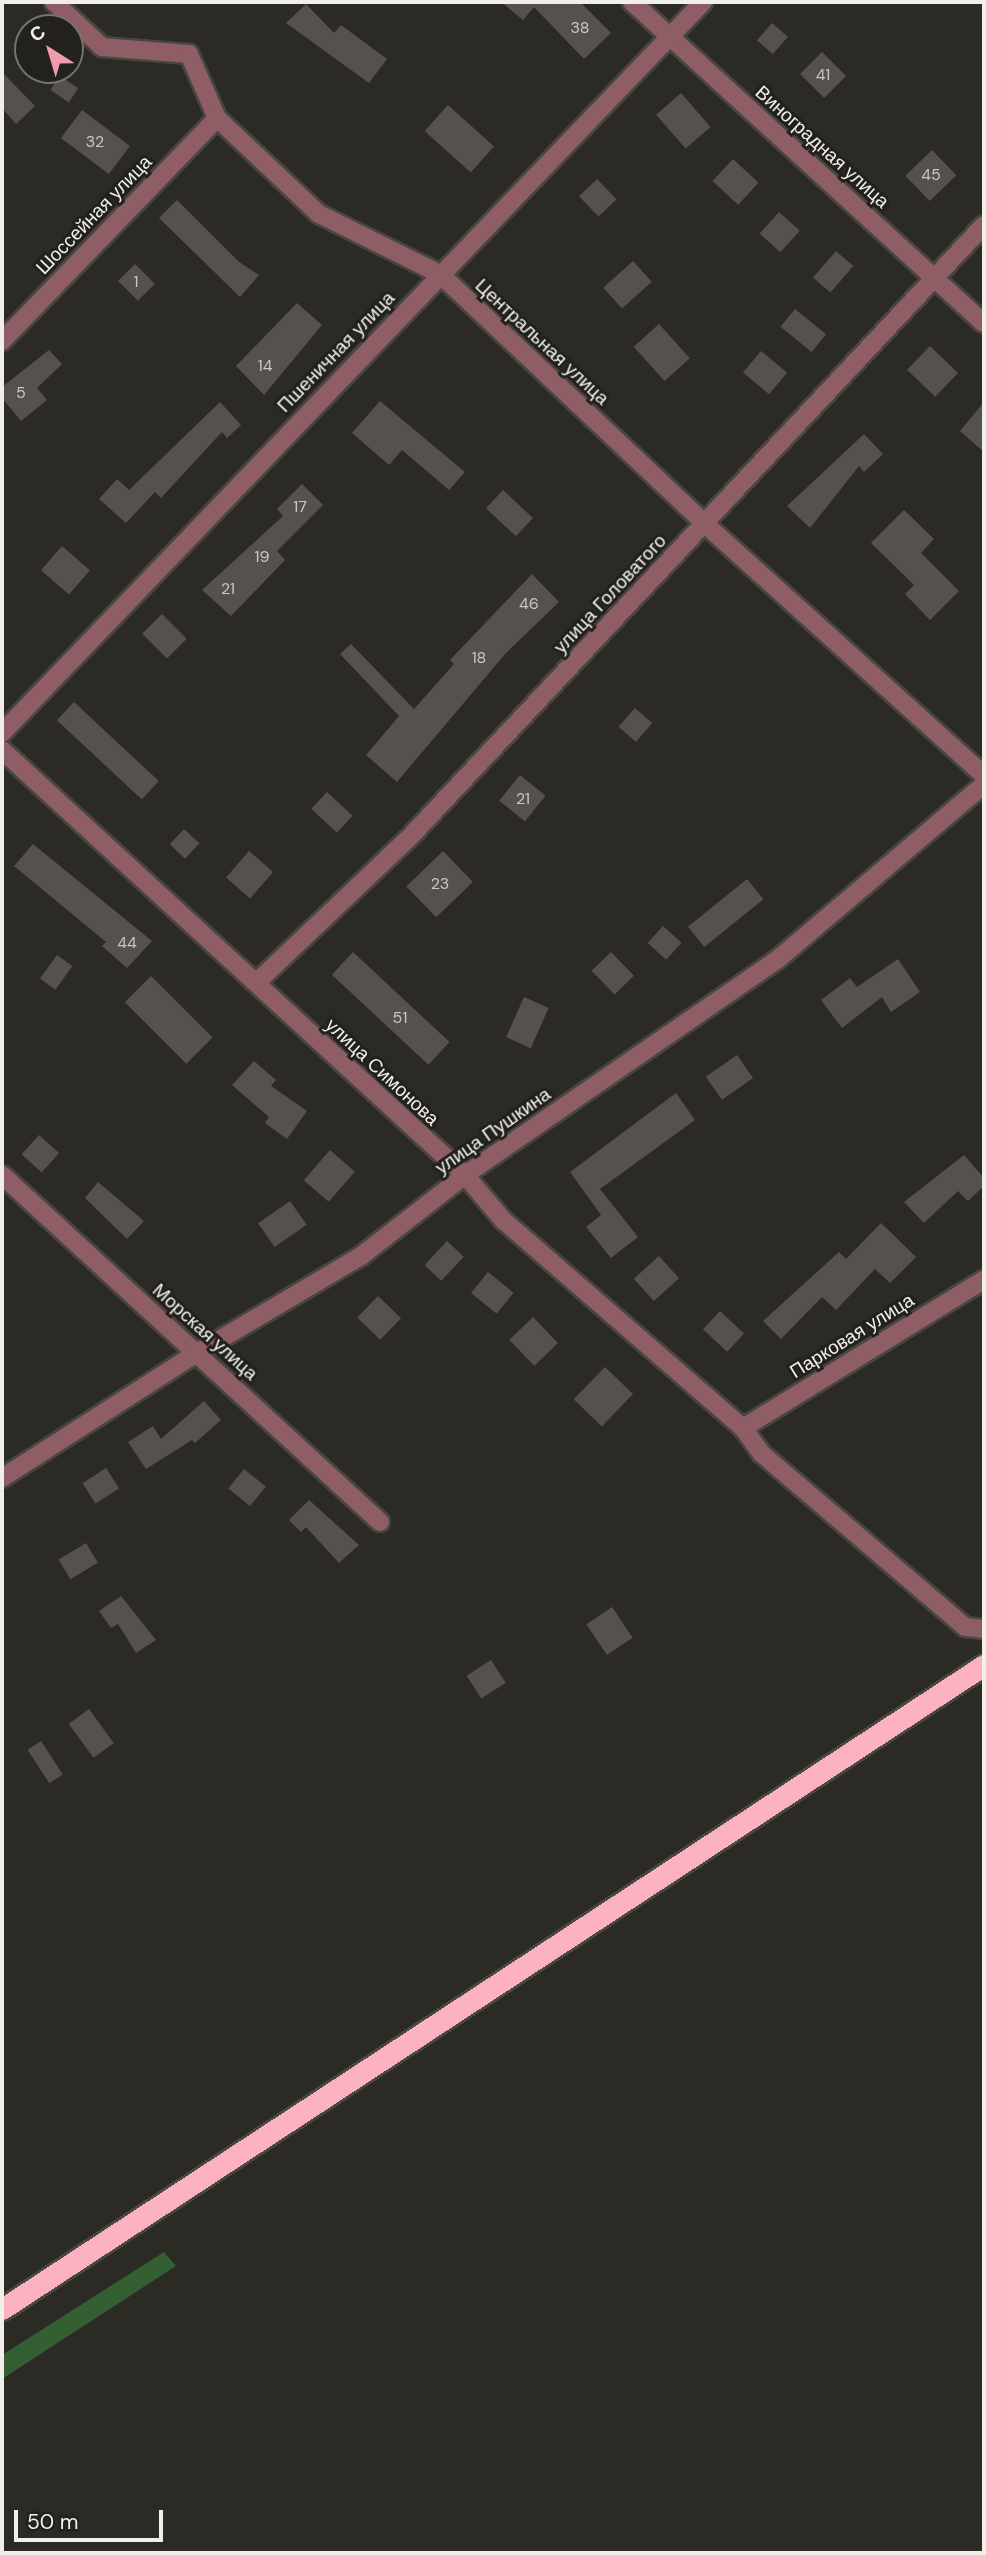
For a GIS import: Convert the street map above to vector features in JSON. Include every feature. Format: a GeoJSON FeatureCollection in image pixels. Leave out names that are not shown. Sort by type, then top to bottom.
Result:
{"type":"FeatureCollection","features":[{"type":"Feature","properties":{"kind":"highway"},"geometry":{"type":"LineString","coordinates":[[2,2309],[984,1665]]}},
{"type":"Feature","properties":{"kind":"street","name":"Центральная улица"},"geometry":{"type":"LineString","coordinates":[[54,2],[102,47],[188,54],[217,118],[318,214],[440,274],[705,524],[984,775]]}},
{"type":"Feature","properties":{"kind":"street","name":"Виноградная улица"},"geometry":{"type":"LineString","coordinates":[[632,2],[984,323]]}},
{"type":"Feature","properties":{"kind":"street","name":"Пшеничная улица"},"geometry":{"type":"LineString","coordinates":[[2,733],[704,2]]}},
{"type":"Feature","properties":{"kind":"street","name":"Шоссейная улица"},"geometry":{"type":"LineString","coordinates":[[2,341],[217,118]]}},
{"type":"Feature","properties":{"kind":"street","name":"улица Головатого"},"geometry":{"type":"LineString","coordinates":[[257,982],[410,838],[984,225]]}},
{"type":"Feature","properties":{"kind":"street","name":"улица Симонова"},"geometry":{"type":"LineString","coordinates":[[2,750],[257,982],[371,1094],[465,1175],[503,1220],[743,1428],[762,1454],[965,1628],[984,1629]]}},
{"type":"Feature","properties":{"kind":"street","name":"улица Пушкина"},"geometry":{"type":"LineString","coordinates":[[2,1478],[197,1353],[361,1256],[465,1175],[778,959],[984,784]]}},
{"type":"Feature","properties":{"kind":"street","name":"Морская улица"},"geometry":{"type":"LineString","coordinates":[[2,1175],[380,1521]]}},
{"type":"Feature","properties":{"kind":"street","name":"Парковая улица"},"geometry":{"type":"LineString","coordinates":[[743,1428],[984,1280]]}},
{"type":"Feature","properties":{"kind":"green space"},"geometry":{"type":"Polygon","coordinates":[[[164,2252],[176,2266],[2,2379],[2,2355],[164,2252]]]}},
{"type":"Feature","properties":{"kind":"building"},"geometry":{"type":"Polygon","coordinates":[[[501,2],[580,2],[611,33],[584,59],[534,7],[523,20],[501,2]]]}},
{"type":"Feature","properties":{"kind":"building"},"geometry":{"type":"Polygon","coordinates":[[[306,4],[334,33],[341,25],[387,59],[369,83],[286,23],[306,4]]]}},
{"type":"Feature","properties":{"kind":"building"},"geometry":{"type":"Polygon","coordinates":[[[772,23],[788,37],[773,54],[757,40],[772,23]]]}},
{"type":"Feature","properties":{"kind":"building"},"geometry":{"type":"Polygon","coordinates":[[[822,52],[846,76],[824,98],[800,74],[822,52]]]}},
{"type":"Feature","properties":{"kind":"building"},"geometry":{"type":"Polygon","coordinates":[[[2,72],[35,106],[16,124],[2,108],[2,72]]]}},
{"type":"Feature","properties":{"kind":"building"},"geometry":{"type":"Polygon","coordinates":[[[55,84],[72,84],[78,88],[69,102],[50,90],[55,84]]]}},
{"type":"Feature","properties":{"kind":"building"},"geometry":{"type":"Polygon","coordinates":[[[681,93],[711,127],[686,149],[656,115],[681,93]]]}},
{"type":"Feature","properties":{"kind":"building"},"geometry":{"type":"Polygon","coordinates":[[[448,105],[494,146],[471,172],[425,131],[448,105]]]}},
{"type":"Feature","properties":{"kind":"building"},"geometry":{"type":"Polygon","coordinates":[[[82,110],[130,146],[109,174],[61,138],[82,110]]]}},
{"type":"Feature","properties":{"kind":"building"},"geometry":{"type":"Polygon","coordinates":[[[932,150],[956,175],[930,201],[905,176],[932,150]]]}},
{"type":"Feature","properties":{"kind":"building"},"geometry":{"type":"Polygon","coordinates":[[[733,159],[759,183],[738,205],[713,181],[733,159]]]}},
{"type":"Feature","properties":{"kind":"building"},"geometry":{"type":"Polygon","coordinates":[[[597,179],[616,199],[598,217],[579,196],[597,179]]]}},
{"type":"Feature","properties":{"kind":"building"},"geometry":{"type":"Polygon","coordinates":[[[177,200],[239,262],[259,275],[240,297],[159,218],[177,200]]]}},
{"type":"Feature","properties":{"kind":"building"},"geometry":{"type":"Polygon","coordinates":[[[779,212],[800,231],[780,252],[760,234],[779,212]]]}},
{"type":"Feature","properties":{"kind":"building"},"geometry":{"type":"Polygon","coordinates":[[[836,251],[853,266],[830,293],[813,277],[836,251]]]}},
{"type":"Feature","properties":{"kind":"building"},"geometry":{"type":"Polygon","coordinates":[[[633,261],[652,282],[622,309],[603,288],[633,261]]]}},
{"type":"Feature","properties":{"kind":"building"},"geometry":{"type":"Polygon","coordinates":[[[135,264],[155,284],[138,301],[118,281],[135,264]]]}},
{"type":"Feature","properties":{"kind":"building"},"geometry":{"type":"Polygon","coordinates":[[[297,303],[322,325],[264,395],[236,366],[297,303]]]}},
{"type":"Feature","properties":{"kind":"building"},"geometry":{"type":"Polygon","coordinates":[[[795,309],[826,334],[812,352],[781,327],[795,309]]]}},
{"type":"Feature","properties":{"kind":"building"},"geometry":{"type":"Polygon","coordinates":[[[659,324],[690,358],[665,381],[634,347],[659,324]]]}},
{"type":"Feature","properties":{"kind":"building"},"geometry":{"type":"Polygon","coordinates":[[[930,346],[958,373],[935,397],[907,370],[930,346]]]}},
{"type":"Feature","properties":{"kind":"building"},"geometry":{"type":"Polygon","coordinates":[[[49,350],[62,364],[37,388],[47,400],[21,421],[2,398],[2,387],[49,350]]]}},
{"type":"Feature","properties":{"kind":"building"},"geometry":{"type":"Polygon","coordinates":[[[761,351],[787,373],[769,394],[743,372],[761,351]]]}},
{"type":"Feature","properties":{"kind":"building"},"geometry":{"type":"Polygon","coordinates":[[[380,401],[465,472],[449,490],[402,450],[389,465],[352,433],[380,401]]]}},
{"type":"Feature","properties":{"kind":"building"},"geometry":{"type":"Polygon","coordinates":[[[220,402],[241,425],[227,438],[222,432],[161,498],[155,492],[126,523],[99,499],[117,479],[129,490],[220,402]]]}},
{"type":"Feature","properties":{"kind":"building"},"geometry":{"type":"Polygon","coordinates":[[[984,402],[984,452],[960,431],[984,402]]]}},
{"type":"Feature","properties":{"kind":"building"},"geometry":{"type":"Polygon","coordinates":[[[864,434],[883,454],[864,472],[859,466],[810,528],[787,506],[864,434]]]}},
{"type":"Feature","properties":{"kind":"building"},"geometry":{"type":"Polygon","coordinates":[[[302,484],[323,505],[277,551],[285,560],[231,616],[202,590],[283,516],[277,509],[302,484]]]}},
{"type":"Feature","properties":{"kind":"building"},"geometry":{"type":"Polygon","coordinates":[[[503,490],[533,518],[516,536],[486,508],[503,490]]]}},
{"type":"Feature","properties":{"kind":"building"},"geometry":{"type":"Polygon","coordinates":[[[904,510],[934,539],[921,553],[959,591],[930,620],[905,594],[914,585],[871,543],[904,510]]]}},
{"type":"Feature","properties":{"kind":"building"},"geometry":{"type":"Polygon","coordinates":[[[62,546],[90,570],[69,594],[41,570],[62,546]]]}},
{"type":"Feature","properties":{"kind":"building"},"geometry":{"type":"Polygon","coordinates":[[[532,574],[559,602],[506,653],[397,782],[366,755],[399,716],[340,654],[351,644],[414,709],[454,664],[450,660],[532,574]]]}},
{"type":"Feature","properties":{"kind":"building"},"geometry":{"type":"Polygon","coordinates":[[[162,614],[187,639],[167,659],[142,634],[162,614]]]}},
{"type":"Feature","properties":{"kind":"building"},"geometry":{"type":"Polygon","coordinates":[[[74,702],[159,781],[142,799],[57,720],[74,702]]]}},
{"type":"Feature","properties":{"kind":"building"},"geometry":{"type":"Polygon","coordinates":[[[635,708],[652,723],[636,742],[619,727],[635,708]]]}},
{"type":"Feature","properties":{"kind":"building"},"geometry":{"type":"Polygon","coordinates":[[[520,775],[546,796],[525,821],[499,801],[520,775]]]}},
{"type":"Feature","properties":{"kind":"building"},"geometry":{"type":"Polygon","coordinates":[[[327,792],[353,816],[337,833],[311,809],[327,792]]]}},
{"type":"Feature","properties":{"kind":"building"},"geometry":{"type":"Polygon","coordinates":[[[184,829],[199,843],[185,859],[170,844],[184,829]]]}},
{"type":"Feature","properties":{"kind":"building"},"geometry":{"type":"Polygon","coordinates":[[[33,844],[152,941],[127,968],[102,946],[106,942],[14,866],[33,844]]]}},
{"type":"Feature","properties":{"kind":"building"},"geometry":{"type":"Polygon","coordinates":[[[249,851],[273,872],[250,898],[226,877],[249,851]]]}},
{"type":"Feature","properties":{"kind":"building"},"geometry":{"type":"Polygon","coordinates":[[[443,851],[473,882],[436,917],[406,886],[443,851]]]}},
{"type":"Feature","properties":{"kind":"building"},"geometry":{"type":"Polygon","coordinates":[[[747,879],[763,899],[704,947],[688,927],[747,879]]]}},
{"type":"Feature","properties":{"kind":"building"},"geometry":{"type":"Polygon","coordinates":[[[663,926],[682,943],[666,960],[648,943],[663,926]]]}},
{"type":"Feature","properties":{"kind":"building"},"geometry":{"type":"Polygon","coordinates":[[[353,952],[450,1042],[428,1065],[332,975],[353,952]]]}},
{"type":"Feature","properties":{"kind":"building"},"geometry":{"type":"Polygon","coordinates":[[[611,952],[634,976],[615,994],[592,971],[611,952]]]}},
{"type":"Feature","properties":{"kind":"building"},"geometry":{"type":"Polygon","coordinates":[[[57,955],[72,966],[55,990],[40,978],[57,955]]]}},
{"type":"Feature","properties":{"kind":"building"},"geometry":{"type":"Polygon","coordinates":[[[898,959],[920,992],[891,1012],[882,997],[842,1028],[821,1000],[850,978],[857,987],[898,959]]]}},
{"type":"Feature","properties":{"kind":"building"},"geometry":{"type":"Polygon","coordinates":[[[151,976],[213,1038],[186,1064],[125,1002],[151,976]]]}},
{"type":"Feature","properties":{"kind":"building"},"geometry":{"type":"Polygon","coordinates":[[[524,997],[549,1008],[531,1048],[506,1037],[524,997]]]}},
{"type":"Feature","properties":{"kind":"building"},"geometry":{"type":"Polygon","coordinates":[[[737,1055],[753,1078],[722,1100],[706,1077],[737,1055]]]}},
{"type":"Feature","properties":{"kind":"building"},"geometry":{"type":"Polygon","coordinates":[[[254,1061],[276,1080],[271,1086],[307,1111],[287,1139],[265,1123],[269,1117],[232,1085],[254,1061]]]}},
{"type":"Feature","properties":{"kind":"building"},"geometry":{"type":"Polygon","coordinates":[[[676,1093],[695,1120],[600,1189],[638,1237],[611,1258],[586,1227],[601,1215],[570,1172],[676,1093]]]}},
{"type":"Feature","properties":{"kind":"building"},"geometry":{"type":"Polygon","coordinates":[[[39,1135],[59,1153],[42,1172],[22,1154],[39,1135]]]}},
{"type":"Feature","properties":{"kind":"building"},"geometry":{"type":"Polygon","coordinates":[[[330,1150],[355,1172],[329,1202],[304,1180],[330,1150]]]}},
{"type":"Feature","properties":{"kind":"building"},"geometry":{"type":"Polygon","coordinates":[[[964,1155],[984,1178],[984,1186],[968,1201],[958,1191],[924,1223],[904,1202],[964,1155]]]}},
{"type":"Feature","properties":{"kind":"building"},"geometry":{"type":"Polygon","coordinates":[[[98,1182],[144,1221],[127,1239],[85,1198],[98,1182]]]}},
{"type":"Feature","properties":{"kind":"building"},"geometry":{"type":"Polygon","coordinates":[[[290,1201],[307,1225],[275,1247],[258,1223],[290,1201]]]}},
{"type":"Feature","properties":{"kind":"building"},"geometry":{"type":"Polygon","coordinates":[[[881,1223],[916,1257],[890,1283],[875,1269],[836,1310],[822,1297],[781,1339],[763,1321],[839,1252],[846,1259],[881,1223]]]}},
{"type":"Feature","properties":{"kind":"building"},"geometry":{"type":"Polygon","coordinates":[[[447,1241],[464,1257],[441,1281],[424,1265],[447,1241]]]}},
{"type":"Feature","properties":{"kind":"building"},"geometry":{"type":"Polygon","coordinates":[[[659,1256],[679,1278],[654,1301],[634,1279],[659,1256]]]}},
{"type":"Feature","properties":{"kind":"building"},"geometry":{"type":"Polygon","coordinates":[[[488,1272],[514,1293],[497,1314],[471,1293],[488,1272]]]}},
{"type":"Feature","properties":{"kind":"building"},"geometry":{"type":"Polygon","coordinates":[[[378,1296],[401,1318],[380,1340],[357,1318],[378,1296]]]}},
{"type":"Feature","properties":{"kind":"building"},"geometry":{"type":"Polygon","coordinates":[[[720,1311],[744,1334],[727,1352],[703,1329],[720,1311]]]}},
{"type":"Feature","properties":{"kind":"building"},"geometry":{"type":"Polygon","coordinates":[[[533,1317],[558,1343],[534,1366],[509,1340],[533,1317]]]}},
{"type":"Feature","properties":{"kind":"building"},"geometry":{"type":"Polygon","coordinates":[[[605,1367],[633,1394],[602,1426],[574,1399],[605,1367]]]}},
{"type":"Feature","properties":{"kind":"building"},"geometry":{"type":"Polygon","coordinates":[[[204,1401],[221,1420],[195,1443],[192,1440],[146,1469],[128,1442],[153,1426],[161,1439],[204,1401]]]}},
{"type":"Feature","properties":{"kind":"building"},"geometry":{"type":"Polygon","coordinates":[[[106,1468],[119,1488],[96,1503],[83,1483],[106,1468]]]}},
{"type":"Feature","properties":{"kind":"building"},"geometry":{"type":"Polygon","coordinates":[[[244,1469],[266,1487],[250,1506],[228,1488],[244,1469]]]}},
{"type":"Feature","properties":{"kind":"building"},"geometry":{"type":"Polygon","coordinates":[[[309,1500],[359,1545],[339,1563],[306,1527],[301,1532],[289,1520],[309,1500]]]}},
{"type":"Feature","properties":{"kind":"building"},"geometry":{"type":"Polygon","coordinates":[[[86,1543],[98,1563],[70,1579],[59,1559],[86,1543]]]}},
{"type":"Feature","properties":{"kind":"building"},"geometry":{"type":"Polygon","coordinates":[[[121,1596],[156,1640],[136,1653],[118,1624],[111,1628],[99,1611],[121,1596]]]}},
{"type":"Feature","properties":{"kind":"building"},"geometry":{"type":"Polygon","coordinates":[[[612,1607],[633,1638],[607,1655],[586,1624],[612,1607]]]}},
{"type":"Feature","properties":{"kind":"building"},"geometry":{"type":"Polygon","coordinates":[[[491,1660],[506,1683],[481,1698],[467,1676],[491,1660]]]}},
{"type":"Feature","properties":{"kind":"building"},"geometry":{"type":"Polygon","coordinates":[[[89,1709],[114,1743],[93,1758],[69,1724],[89,1709]]]}},
{"type":"Feature","properties":{"kind":"building"},"geometry":{"type":"Polygon","coordinates":[[[41,1741],[63,1775],[49,1783],[28,1750],[41,1741]]]}}]}
